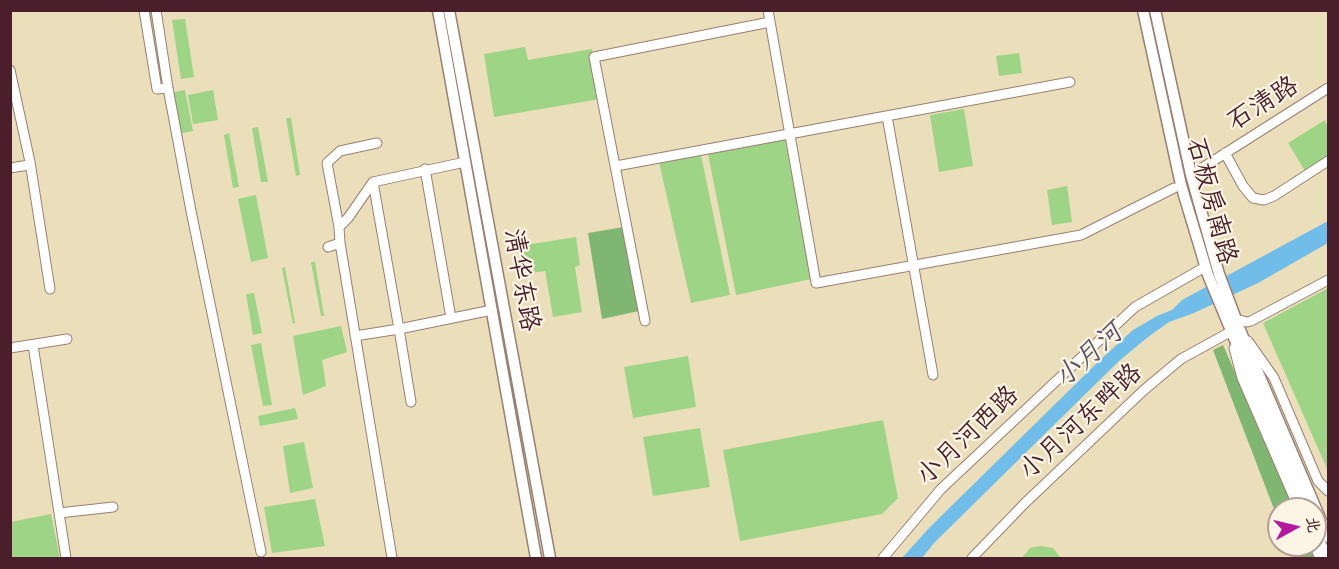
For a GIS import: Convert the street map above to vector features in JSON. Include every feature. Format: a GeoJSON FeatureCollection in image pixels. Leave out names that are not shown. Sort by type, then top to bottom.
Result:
{"type":"FeatureCollection","features":[{"type":"Feature","properties":{"kind":"main road","name":"清华东路"},"geometry":{"type":"LineString","coordinates":[[438,10],[536,558]]}},
{"type":"Feature","properties":{"kind":"main road","name":"清华东路"},"geometry":{"type":"LineString","coordinates":[[449,10],[550,558]]}},
{"type":"Feature","properties":{"kind":"main road","name":"石板房南路"},"geometry":{"type":"LineString","coordinates":[[1143,10],[1180,186],[1205,267],[1214,277]]}},
{"type":"Feature","properties":{"kind":"main road","name":"石板房南路"},"geometry":{"type":"LineString","coordinates":[[1155,10],[1214,277],[1234,332],[1262,394]]}},
{"type":"Feature","properties":{"kind":"main road","name":"石板房南路"},"geometry":{"type":"LineString","coordinates":[[1227,309],[1236,319],[1234,332]]}},
{"type":"Feature","properties":{"kind":"main road"},"geometry":{"type":"LineString","coordinates":[[1262,394],[1301,497]]}},
{"type":"Feature","properties":{"kind":"main road"},"geometry":{"type":"LineString","coordinates":[[1262,394],[1329,537]]}},
{"type":"Feature","properties":{"kind":"street"},"geometry":{"type":"LineString","coordinates":[[144,10],[157,89],[168,88]]}},
{"type":"Feature","properties":{"kind":"street"},"geometry":{"type":"LineString","coordinates":[[156,10],[168,88],[204,276],[261,552]]}},
{"type":"Feature","properties":{"kind":"street"},"geometry":{"type":"LineString","coordinates":[[768,10],[816,283],[1081,235],[1174,188]]}},
{"type":"Feature","properties":{"kind":"street"},"geometry":{"type":"LineString","coordinates":[[645,321],[594,57],[770,22]]}},
{"type":"Feature","properties":{"kind":"street"},"geometry":{"type":"LineString","coordinates":[[10,70],[50,289]]}},
{"type":"Feature","properties":{"kind":"street"},"geometry":{"type":"LineString","coordinates":[[616,166],[1070,82]]}},
{"type":"Feature","properties":{"kind":"street","name":"石清路"},"geometry":{"type":"LineString","coordinates":[[1191,175],[1329,88]]}},
{"type":"Feature","properties":{"kind":"street"},"geometry":{"type":"LineString","coordinates":[[887,116],[933,375]]}},
{"type":"Feature","properties":{"kind":"street"},"geometry":{"type":"LineString","coordinates":[[377,143],[340,151],[327,163],[392,558]]}},
{"type":"Feature","properties":{"kind":"street"},"geometry":{"type":"LineString","coordinates":[[1225,153],[1253,198],[1264,200],[1329,161]]}},
{"type":"Feature","properties":{"kind":"street"},"geometry":{"type":"LineString","coordinates":[[339,227],[373,182],[465,162]]}},
{"type":"Feature","properties":{"kind":"street"},"geometry":{"type":"LineString","coordinates":[[10,168],[29,165]]}},
{"type":"Feature","properties":{"kind":"street"},"geometry":{"type":"LineString","coordinates":[[425,169],[451,318]]}},
{"type":"Feature","properties":{"kind":"street"},"geometry":{"type":"LineString","coordinates":[[373,182],[411,402]]}},
{"type":"Feature","properties":{"kind":"street"},"geometry":{"type":"LineString","coordinates":[[328,247],[340,243]]}},
{"type":"Feature","properties":{"kind":"street","name":"小月河西路"},"geometry":{"type":"LineString","coordinates":[[883,558],[940,489],[1135,307],[1205,267]]}},
{"type":"Feature","properties":{"kind":"street"},"geometry":{"type":"LineString","coordinates":[[1236,319],[1251,321],[1329,280]]}},
{"type":"Feature","properties":{"kind":"street"},"geometry":{"type":"LineString","coordinates":[[355,336],[492,310]]}},
{"type":"Feature","properties":{"kind":"street"},"geometry":{"type":"LineString","coordinates":[[1234,332],[1274,378],[1318,482],[1329,491]]}},
{"type":"Feature","properties":{"kind":"street"},"geometry":{"type":"LineString","coordinates":[[1234,332],[1242,378],[1294,497]]}},
{"type":"Feature","properties":{"kind":"street","name":"小月河东畔路"},"geometry":{"type":"LineString","coordinates":[[972,558],[1025,503],[1144,390],[1181,359],[1234,332]]}},
{"type":"Feature","properties":{"kind":"street"},"geometry":{"type":"LineString","coordinates":[[10,348],[67,339]]}},
{"type":"Feature","properties":{"kind":"street"},"geometry":{"type":"LineString","coordinates":[[33,345],[66,558]]}},
{"type":"Feature","properties":{"kind":"street"},"geometry":{"type":"LineString","coordinates":[[58,513],[112,507]]}},
{"type":"Feature","properties":{"kind":"green space"},"geometry":{"type":"Polygon","coordinates":[[[147,11],[155,11],[166,86],[158,88],[147,11]]]}},
{"type":"Feature","properties":{"kind":"green space"},"geometry":{"type":"Polygon","coordinates":[[[185,19],[194,77],[181,79],[172,20],[185,19]]]}},
{"type":"Feature","properties":{"kind":"green space"},"geometry":{"type":"Polygon","coordinates":[[[525,47],[528,60],[592,49],[600,99],[494,117],[484,54],[525,47]]]}},
{"type":"Feature","properties":{"kind":"green space"},"geometry":{"type":"Polygon","coordinates":[[[1019,53],[1022,73],[999,76],[996,56],[1019,53]]]}},
{"type":"Feature","properties":{"kind":"green space"},"geometry":{"type":"Polygon","coordinates":[[[185,90],[193,131],[178,134],[170,93],[185,90]]]}},
{"type":"Feature","properties":{"kind":"green space"},"geometry":{"type":"Polygon","coordinates":[[[213,90],[218,120],[193,124],[188,95],[213,90]]]}},
{"type":"Feature","properties":{"kind":"green space"},"geometry":{"type":"Polygon","coordinates":[[[964,109],[973,166],[939,172],[930,115],[964,109]]]}},
{"type":"Feature","properties":{"kind":"green space"},"geometry":{"type":"Polygon","coordinates":[[[286,118],[291,118],[300,175],[296,176],[286,118]]]}},
{"type":"Feature","properties":{"kind":"green space"},"geometry":{"type":"Polygon","coordinates":[[[1325,120],[1328,127],[1328,157],[1305,171],[1288,143],[1325,120]]]}},
{"type":"Feature","properties":{"kind":"green space"},"geometry":{"type":"Polygon","coordinates":[[[258,127],[268,182],[261,182],[252,128],[258,127]]]}},
{"type":"Feature","properties":{"kind":"green space"},"geometry":{"type":"Polygon","coordinates":[[[229,133],[239,187],[233,188],[224,135],[229,133]]]}},
{"type":"Feature","properties":{"kind":"green space"},"geometry":{"type":"Polygon","coordinates":[[[785,139],[811,279],[736,295],[708,154],[785,139]]]}},
{"type":"Feature","properties":{"kind":"green space"},"geometry":{"type":"Polygon","coordinates":[[[701,155],[730,295],[691,303],[659,162],[701,155]]]}},
{"type":"Feature","properties":{"kind":"green space"},"geometry":{"type":"Polygon","coordinates":[[[1067,186],[1072,222],[1052,225],[1047,190],[1067,186]]]}},
{"type":"Feature","properties":{"kind":"green space"},"geometry":{"type":"Polygon","coordinates":[[[256,195],[268,258],[251,262],[238,199],[256,195]]]}},
{"type":"Feature","properties":{"kind":"green space"},"geometry":{"type":"Polygon","coordinates":[[[624,227],[639,311],[602,319],[588,233],[624,227]]]}},
{"type":"Feature","properties":{"kind":"green space"},"geometry":{"type":"Polygon","coordinates":[[[576,237],[580,265],[575,267],[582,312],[553,317],[545,271],[524,274],[519,246],[576,237]]]}},
{"type":"Feature","properties":{"kind":"green space"},"geometry":{"type":"Polygon","coordinates":[[[311,262],[315,262],[324,316],[321,316],[311,262]]]}},
{"type":"Feature","properties":{"kind":"green space"},"geometry":{"type":"Polygon","coordinates":[[[285,267],[295,323],[293,324],[282,268],[285,267]]]}},
{"type":"Feature","properties":{"kind":"green space"},"geometry":{"type":"Polygon","coordinates":[[[1328,288],[1328,471],[1263,323],[1328,288]]]}},
{"type":"Feature","properties":{"kind":"green space"},"geometry":{"type":"Polygon","coordinates":[[[254,293],[262,333],[253,335],[246,294],[254,293]]]}},
{"type":"Feature","properties":{"kind":"green space"},"geometry":{"type":"Polygon","coordinates":[[[341,326],[347,352],[322,360],[326,386],[303,395],[293,336],[341,326]]]}},
{"type":"Feature","properties":{"kind":"green space"},"geometry":{"type":"Polygon","coordinates":[[[261,343],[272,405],[263,406],[251,345],[261,343]]]}},
{"type":"Feature","properties":{"kind":"green space"},"geometry":{"type":"Polygon","coordinates":[[[1223,345],[1290,497],[1269,497],[1213,350],[1223,345]]]}},
{"type":"Feature","properties":{"kind":"green space"},"geometry":{"type":"Polygon","coordinates":[[[688,356],[696,407],[633,418],[624,367],[688,356]]]}},
{"type":"Feature","properties":{"kind":"green space"},"geometry":{"type":"Polygon","coordinates":[[[295,408],[298,419],[260,426],[258,416],[295,408]]]}},
{"type":"Feature","properties":{"kind":"green space"},"geometry":{"type":"Polygon","coordinates":[[[883,420],[898,498],[882,514],[740,541],[723,450],[883,420]]]}},
{"type":"Feature","properties":{"kind":"green space"},"geometry":{"type":"Polygon","coordinates":[[[700,428],[710,487],[653,496],[643,437],[700,428]]]}},
{"type":"Feature","properties":{"kind":"green space"},"geometry":{"type":"Polygon","coordinates":[[[304,442],[313,488],[290,493],[283,446],[304,442]]]}},
{"type":"Feature","properties":{"kind":"green space"},"geometry":{"type":"Polygon","coordinates":[[[315,499],[325,546],[272,553],[264,507],[315,499]]]}},
{"type":"Feature","properties":{"kind":"green space"},"geometry":{"type":"Polygon","coordinates":[[[51,514],[60,558],[11,558],[11,522],[51,514]]]}},
{"type":"Feature","properties":{"kind":"green space"},"geometry":{"type":"Polygon","coordinates":[[[1041,546],[1053,548],[1061,558],[1022,558],[1030,548],[1041,546]]]}},
{"type":"Feature","properties":{"kind":"water"},"geometry":{"type":"Polygon","coordinates":[[[1328,221],[1328,243],[1258,283],[1169,322],[1148,337],[1119,361],[934,543],[922,558],[902,558],[929,528],[1133,330],[1172,310],[1182,300],[1328,221]]]}},
{"type":"Feature","properties":{"kind":"water label","name":"小月河"},"geometry":{"type":"Point","coordinates":[1089,356]}}]}
